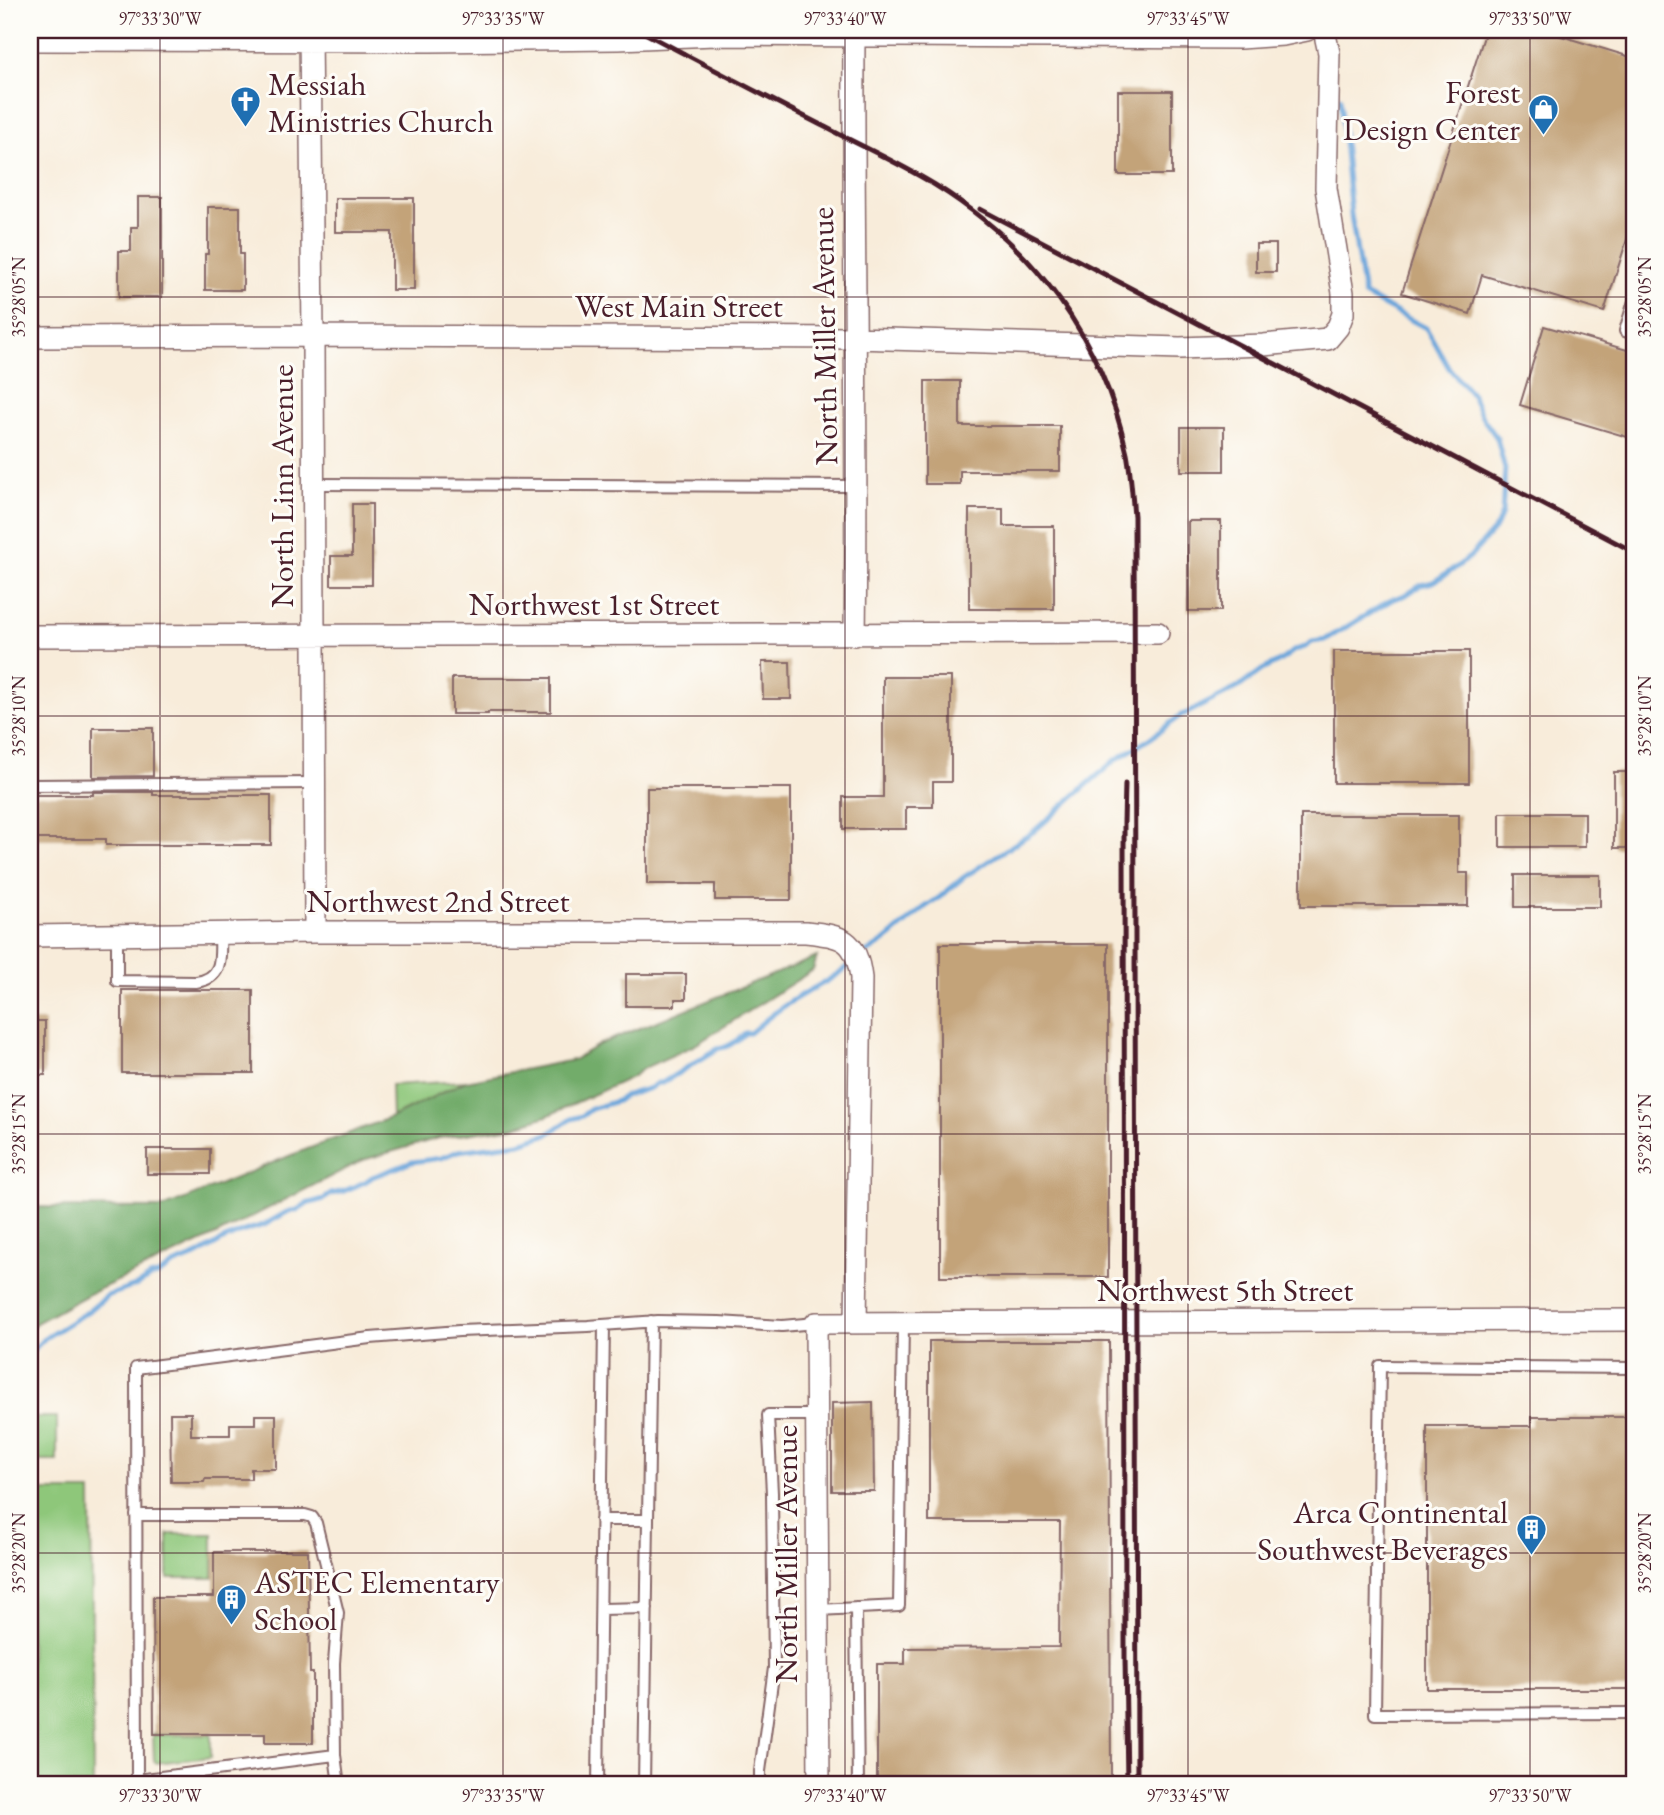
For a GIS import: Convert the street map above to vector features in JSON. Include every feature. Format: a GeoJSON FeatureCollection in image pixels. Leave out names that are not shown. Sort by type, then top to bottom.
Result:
{"type":"FeatureCollection","features":[{"type":"Feature","properties":{"kind":"street"},"geometry":{"type":"LineString","coordinates":[[30,40],[310,35],[430,41],[854,33],[1283,35],[1307,30]]}},
{"type":"Feature","properties":{"kind":"street","name":"West Main Street"},"geometry":{"type":"LineString","coordinates":[[30,337],[856,338],[1180,348],[1328,340],[1338,327],[1343,313],[1343,293],[1326,188],[1329,53],[1324,30]]}},
{"type":"Feature","properties":{"kind":"street","name":"North Miller Avenue"},"geometry":{"type":"LineString","coordinates":[[854,33],[853,268],[857,486],[855,635]]}},
{"type":"Feature","properties":{"kind":"street","name":"North Linn Avenue"},"geometry":{"type":"LineString","coordinates":[[310,35],[315,932]]}},
{"type":"Feature","properties":{"kind":"street","name":"Northwest 1st Street"},"geometry":{"type":"LineString","coordinates":[[30,636],[1158,633]]}},
{"type":"Feature","properties":{"kind":"street","name":"Northwest 2nd Street"},"geometry":{"type":"LineString","coordinates":[[30,936],[315,932],[806,932],[838,936],[850,947],[859,961],[861,978],[856,1323]]}},
{"type":"Feature","properties":{"kind":"street","name":"Northwest 5th Street"},"geometry":{"type":"LineString","coordinates":[[817,1323],[1634,1320]]}},
{"type":"Feature","properties":{"kind":"street","name":"North Miller Avenue"},"geometry":{"type":"LineString","coordinates":[[817,1323],[819,1785]]}},
{"type":"Feature","properties":{"kind":"lane"},"geometry":{"type":"LineString","coordinates":[[1634,301],[1625,331],[1634,334]]}},
{"type":"Feature","properties":{"kind":"lane"},"geometry":{"type":"LineString","coordinates":[[314,484],[857,486]]}},
{"type":"Feature","properties":{"kind":"lane"},"geometry":{"type":"LineString","coordinates":[[30,785],[314,783]]}},
{"type":"Feature","properties":{"kind":"lane"},"geometry":{"type":"LineString","coordinates":[[117,934],[117,981],[196,982],[206,981],[214,975],[220,961],[220,933]]}},
{"type":"Feature","properties":{"kind":"lane"},"geometry":{"type":"LineString","coordinates":[[335,1755],[137,1783],[136,1368],[370,1338],[459,1331],[651,1321],[782,1326],[817,1323]]}},
{"type":"Feature","properties":{"kind":"lane"},"geometry":{"type":"LineString","coordinates":[[644,1785],[651,1321]]}},
{"type":"Feature","properties":{"kind":"lane"},"geometry":{"type":"LineString","coordinates":[[818,1610],[899,1606],[903,1323]]}},
{"type":"Feature","properties":{"kind":"lane"},"geometry":{"type":"LineString","coordinates":[[598,1785],[604,1325]]}},
{"type":"Feature","properties":{"kind":"lane"},"geometry":{"type":"LineString","coordinates":[[1634,1368],[1380,1366],[1375,1714],[1634,1713]]}},
{"type":"Feature","properties":{"kind":"lane"},"geometry":{"type":"LineString","coordinates":[[760,1785],[774,1668],[772,1493],[768,1415],[817,1415]]}},
{"type":"Feature","properties":{"kind":"lane"},"geometry":{"type":"LineString","coordinates":[[136,1515],[312,1517],[316,1523],[338,1612],[334,1662],[335,1755],[339,1785]]}},
{"type":"Feature","properties":{"kind":"lane"},"geometry":{"type":"LineString","coordinates":[[601,1520],[648,1520]]}},
{"type":"Feature","properties":{"kind":"lane"},"geometry":{"type":"LineString","coordinates":[[601,1609],[646,1608]]}},
{"type":"Feature","properties":{"kind":"lane"},"geometry":{"type":"LineString","coordinates":[[856,1608],[858,1785]]}},
{"type":"Feature","properties":{"kind":"green space"},"geometry":{"type":"Polygon","coordinates":[[[817,957],[813,970],[695,1045],[644,1068],[632,1077],[547,1116],[513,1127],[439,1138],[363,1160],[214,1236],[89,1294],[36,1323],[30,1331],[30,1207],[163,1208],[392,1117],[466,1081],[573,1060],[600,1044],[817,957]]]}},
{"type":"Feature","properties":{"kind":"green space"},"geometry":{"type":"Polygon","coordinates":[[[466,1081],[392,1117],[391,1085],[466,1081]]]}},
{"type":"Feature","properties":{"kind":"green space"},"geometry":{"type":"Polygon","coordinates":[[[30,1417],[57,1417],[57,1461],[30,1461],[30,1417]]]}},
{"type":"Feature","properties":{"kind":"green space"},"geometry":{"type":"Polygon","coordinates":[[[30,1491],[91,1491],[93,1785],[30,1785],[30,1491]]]}},
{"type":"Feature","properties":{"kind":"green space"},"geometry":{"type":"Polygon","coordinates":[[[168,1534],[213,1534],[213,1578],[168,1578],[168,1534]]]}},
{"type":"Feature","properties":{"kind":"green space"},"geometry":{"type":"Polygon","coordinates":[[[153,1735],[211,1735],[211,1757],[155,1763],[153,1735]]]}},
{"type":"Feature","properties":{"kind":"building","name":"Forest Design Center"},"geometry":{"type":"Polygon","coordinates":[[[1486,30],[1541,30],[1634,58],[1634,217],[1604,312],[1482,275],[1470,314],[1402,293],[1486,30]]]}},
{"type":"Feature","properties":{"kind":"building"},"geometry":{"type":"Polygon","coordinates":[[[1118,91],[1172,91],[1172,175],[1118,175],[1118,91]]]}},
{"type":"Feature","properties":{"kind":"building"},"geometry":{"type":"Polygon","coordinates":[[[138,197],[162,197],[162,297],[119,297],[119,251],[131,251],[131,227],[138,227],[138,197]]]}},
{"type":"Feature","properties":{"kind":"building"},"geometry":{"type":"Polygon","coordinates":[[[335,198],[414,198],[414,290],[392,290],[392,232],[335,232],[335,198]]]}},
{"type":"Feature","properties":{"kind":"building"},"geometry":{"type":"Polygon","coordinates":[[[208,207],[240,207],[243,290],[205,290],[208,207]]]}},
{"type":"Feature","properties":{"kind":"building"},"geometry":{"type":"Polygon","coordinates":[[[1256,244],[1276,244],[1276,272],[1256,272],[1256,244]]]}},
{"type":"Feature","properties":{"kind":"building"},"geometry":{"type":"Polygon","coordinates":[[[1544,326],[1634,352],[1634,439],[1520,405],[1544,326]]]}},
{"type":"Feature","properties":{"kind":"building"},"geometry":{"type":"Polygon","coordinates":[[[925,381],[960,381],[960,426],[1060,426],[1060,471],[960,471],[960,484],[925,484],[925,381]]]}},
{"type":"Feature","properties":{"kind":"building"},"geometry":{"type":"Polygon","coordinates":[[[1181,427],[1224,427],[1224,471],[1181,471],[1181,427]]]}},
{"type":"Feature","properties":{"kind":"building"},"geometry":{"type":"Polygon","coordinates":[[[352,504],[372,504],[372,585],[331,585],[331,556],[352,556],[352,504]]]}},
{"type":"Feature","properties":{"kind":"building"},"geometry":{"type":"Polygon","coordinates":[[[969,509],[1003,509],[1003,526],[1054,526],[1054,609],[969,609],[969,509]]]}},
{"type":"Feature","properties":{"kind":"building"},"geometry":{"type":"Polygon","coordinates":[[[1188,521],[1221,521],[1221,611],[1188,611],[1188,521]]]}},
{"type":"Feature","properties":{"kind":"building"},"geometry":{"type":"Polygon","coordinates":[[[1334,651],[1469,651],[1469,783],[1334,783],[1334,651]]]}},
{"type":"Feature","properties":{"kind":"building"},"geometry":{"type":"Polygon","coordinates":[[[762,662],[790,662],[791,699],[763,699],[762,662]]]}},
{"type":"Feature","properties":{"kind":"building"},"geometry":{"type":"Polygon","coordinates":[[[883,677],[951,677],[951,782],[933,782],[933,807],[906,807],[906,829],[843,829],[843,797],[883,797],[883,677]]]}},
{"type":"Feature","properties":{"kind":"building"},"geometry":{"type":"Polygon","coordinates":[[[452,678],[551,678],[551,712],[452,714],[452,678]]]}},
{"type":"Feature","properties":{"kind":"building"},"geometry":{"type":"Polygon","coordinates":[[[93,728],[153,728],[153,776],[93,777],[93,728]]]}},
{"type":"Feature","properties":{"kind":"building"},"geometry":{"type":"Polygon","coordinates":[[[1614,772],[1634,772],[1634,848],[1614,848],[1614,772]]]}},
{"type":"Feature","properties":{"kind":"building"},"geometry":{"type":"Polygon","coordinates":[[[647,788],[791,788],[791,900],[715,900],[715,884],[647,884],[647,788]]]}},
{"type":"Feature","properties":{"kind":"building"},"geometry":{"type":"Polygon","coordinates":[[[93,792],[271,795],[271,845],[106,845],[106,839],[32,839],[32,795],[93,795],[93,792]]]}},
{"type":"Feature","properties":{"kind":"building"},"geometry":{"type":"Polygon","coordinates":[[[1500,813],[1585,813],[1585,847],[1500,847],[1500,813]]]}},
{"type":"Feature","properties":{"kind":"building"},"geometry":{"type":"Polygon","coordinates":[[[1301,815],[1459,815],[1459,873],[1468,873],[1468,906],[1301,906],[1301,815]]]}},
{"type":"Feature","properties":{"kind":"building"},"geometry":{"type":"Polygon","coordinates":[[[1515,875],[1600,875],[1600,907],[1515,907],[1515,875]]]}},
{"type":"Feature","properties":{"kind":"building"},"geometry":{"type":"Polygon","coordinates":[[[940,944],[1108,944],[1108,1277],[940,1277],[940,944]]]}},
{"type":"Feature","properties":{"kind":"building"},"geometry":{"type":"Polygon","coordinates":[[[626,974],[686,974],[686,999],[675,999],[675,1006],[626,1006],[626,974]]]}},
{"type":"Feature","properties":{"kind":"building"},"geometry":{"type":"Polygon","coordinates":[[[122,990],[253,990],[253,1073],[122,1073],[122,990]]]}},
{"type":"Feature","properties":{"kind":"building"},"geometry":{"type":"Polygon","coordinates":[[[30,1021],[45,1021],[45,1075],[30,1075],[30,1021]]]}},
{"type":"Feature","properties":{"kind":"building"},"geometry":{"type":"Polygon","coordinates":[[[147,1149],[210,1149],[210,1174],[147,1174],[147,1149]]]}},
{"type":"Feature","properties":{"kind":"building"},"geometry":{"type":"Polygon","coordinates":[[[929,1341],[1109,1341],[1111,1785],[877,1785],[877,1664],[905,1664],[905,1648],[1059,1647],[1060,1522],[929,1522],[929,1341]]]}},
{"type":"Feature","properties":{"kind":"building"},"geometry":{"type":"Polygon","coordinates":[[[873,1402],[874,1491],[832,1491],[832,1403],[873,1402]]]}},
{"type":"Feature","properties":{"kind":"building"},"geometry":{"type":"Polygon","coordinates":[[[170,1413],[191,1413],[191,1435],[230,1435],[230,1424],[255,1424],[255,1415],[276,1415],[276,1469],[251,1469],[251,1479],[171,1482],[170,1413]]]}},
{"type":"Feature","properties":{"kind":"building","name":"Arca Continental Southwest Beverages"},"geometry":{"type":"Polygon","coordinates":[[[1531,1417],[1634,1417],[1634,1689],[1427,1689],[1427,1426],[1531,1426],[1531,1417]]]}},
{"type":"Feature","properties":{"kind":"building","name":"ASTEC Elementary School"},"geometry":{"type":"Polygon","coordinates":[[[308,1551],[313,1743],[265,1743],[265,1734],[154,1734],[153,1597],[214,1597],[214,1552],[308,1551]]]}},
{"type":"Feature","properties":{"kind":"waterway"},"geometry":{"type":"LineString","coordinates":[[860,957],[887,939],[964,877],[1033,832],[1114,761],[1181,715],[1239,687],[1295,650],[1312,642],[1325,640],[1393,599],[1433,582],[1471,556],[1497,526],[1502,513],[1505,469],[1497,438],[1482,417],[1472,395],[1449,368],[1426,328],[1364,295],[1351,215],[1340,98]]}},
{"type":"Feature","properties":{"kind":"waterway"},"geometry":{"type":"LineString","coordinates":[[30,1353],[45,1338],[107,1296],[138,1285],[223,1240],[264,1225],[287,1212],[412,1162],[441,1158],[458,1151],[520,1143],[548,1134],[591,1109],[662,1083],[719,1048],[733,1043],[745,1033],[750,1033],[783,1007],[852,963]]}},
{"type":"Feature","properties":{"kind":"railway"},"geometry":{"type":"LineString","coordinates":[[639,30],[909,170],[971,210],[1004,237],[1059,299],[1082,334],[1101,371],[1116,411],[1127,453],[1134,516],[1137,1785]]}},
{"type":"Feature","properties":{"kind":"railway"},"geometry":{"type":"LineString","coordinates":[[980,209],[1634,552]]}},
{"type":"Feature","properties":{"kind":"railway"},"geometry":{"type":"LineString","coordinates":[[1125,784],[1127,1782]]}},
{"type":"Feature","properties":{"kind":"place","name":"Messiah Ministries Church"},"geometry":{"type":"Point","coordinates":[245,129]}},
{"type":"Feature","properties":{"kind":"place","name":"Forest Design Center"},"geometry":{"type":"Point","coordinates":[1543,137]}},
{"type":"Feature","properties":{"kind":"place","name":"Arca Continental Southwest Beverages"},"geometry":{"type":"Point","coordinates":[1531,1557]}},
{"type":"Feature","properties":{"kind":"place","name":"ASTEC Elementary School"},"geometry":{"type":"Point","coordinates":[231,1627]}}]}
